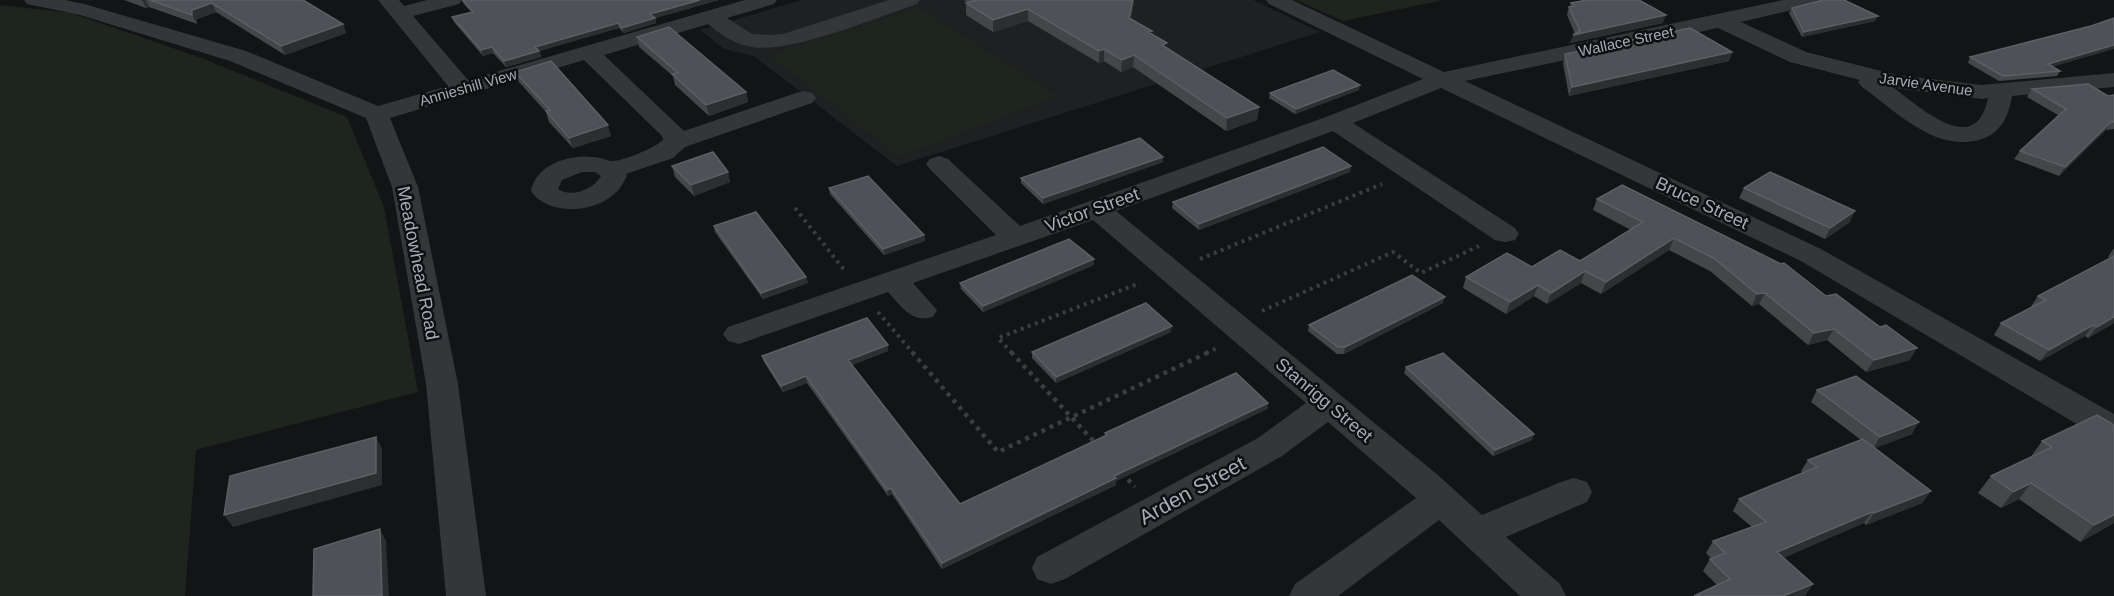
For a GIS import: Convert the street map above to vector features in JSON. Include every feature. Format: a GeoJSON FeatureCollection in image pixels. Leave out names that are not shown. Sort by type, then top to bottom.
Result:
{"type":"FeatureCollection","features":[{"type":"Feature","properties":{"kind":"street"},"geometry":{"type":"LineString","coordinates":[[34,0],[84,10],[238,56],[376,114]]}},
{"type":"Feature","properties":{"kind":"street"},"geometry":{"type":"LineString","coordinates":[[394,7],[452,0]]}},
{"type":"Feature","properties":{"kind":"street","name":"Annieshill View"},"geometry":{"type":"LineString","coordinates":[[376,114],[768,0]]}},
{"type":"Feature","properties":{"kind":"street"},"geometry":{"type":"LineString","coordinates":[[711,16],[738,38],[764,42],[785,40],[910,0]]}},
{"type":"Feature","properties":{"kind":"street","name":"Bruce Street"},"geometry":{"type":"LineString","coordinates":[[1276,0],[1811,255],[2114,430]]}},
{"type":"Feature","properties":{"kind":"street","name":"Wallace Street"},"geometry":{"type":"LineString","coordinates":[[1442,79],[1810,0]]}},
{"type":"Feature","properties":{"kind":"street"},"geometry":{"type":"LineString","coordinates":[[394,7],[463,89]]}},
{"type":"Feature","properties":{"kind":"street","name":"Jarvie Avenue"},"geometry":{"type":"LineString","coordinates":[[1720,21],[1798,57],[1897,82],[1982,92],[2114,80]]}},
{"type":"Feature","properties":{"kind":"street"},"geometry":{"type":"LineString","coordinates":[[588,52],[675,134],[676,142]]}},
{"type":"Feature","properties":{"kind":"street","name":"Jarvie Avenue"},"geometry":{"type":"LineString","coordinates":[[1852,71],[1881,88],[1941,132],[1965,137],[1981,133],[1996,116],[2002,90]]}},
{"type":"Feature","properties":{"kind":"street","name":"Victor Street"},"geometry":{"type":"LineString","coordinates":[[739,334],[1097,209],[1335,122],[1442,79]]}},
{"type":"Feature","properties":{"kind":"street"},"geometry":{"type":"LineString","coordinates":[[611,170],[664,153],[676,142],[804,98]]}},
{"type":"Feature","properties":{"kind":"street","name":"Meadowhead Road"},"geometry":{"type":"LineString","coordinates":[[376,114],[405,186],[440,372],[466,596]]}},
{"type":"Feature","properties":{"kind":"street"},"geometry":{"type":"LineString","coordinates":[[1335,122],[1505,234]]}},
{"type":"Feature","properties":{"kind":"street"},"geometry":{"type":"LineString","coordinates":[[939,164],[1015,237]]}},
{"type":"Feature","properties":{"kind":"street","name":"Stanrigg Street"},"geometry":{"type":"LineString","coordinates":[[1097,209],[1441,499],[1546,596]]}},
{"type":"Feature","properties":{"kind":"street"},"geometry":{"type":"LineString","coordinates":[[893,280],[921,310]]}},
{"type":"Feature","properties":{"kind":"street","name":"Arden Street"},"geometry":{"type":"LineString","coordinates":[[1051,568],[1270,447],[1329,404]]}},
{"type":"Feature","properties":{"kind":"street"},"geometry":{"type":"LineString","coordinates":[[1478,533],[1574,492]]}},
{"type":"Feature","properties":{"kind":"street"},"geometry":{"type":"LineString","coordinates":[[1309,596],[1441,499]]}},
{"type":"Feature","properties":{"kind":"path"},"geometry":{"type":"LineString","coordinates":[[1102,451],[998,338],[1171,271],[1411,172]]}},
{"type":"Feature","properties":{"kind":"path"},"geometry":{"type":"LineString","coordinates":[[795,208],[861,292],[998,452],[1272,322],[1259,312],[1393,252],[1421,273],[1505,234]]}},
{"type":"Feature","properties":{"kind":"path"},"geometry":{"type":"LineString","coordinates":[[1118,468],[1156,510]]}},
{"type":"Feature","properties":{"kind":"shaded area"},"geometry":{"type":"Polygon","coordinates":[[[802,0],[1253,0],[1320,32],[897,166],[754,56],[724,49],[700,30],[802,0]]]}},
{"type":"Feature","properties":{"kind":"shaded area"},"geometry":{"type":"Polygon","coordinates":[[[1296,0],[1444,0],[1343,21],[1296,0]]]}},
{"type":"Feature","properties":{"kind":"shaded area"},"geometry":{"type":"Polygon","coordinates":[[[0,5],[71,13],[199,57],[347,117],[384,207],[418,392],[196,450],[185,596],[0,596],[0,5]]]}},
{"type":"Feature","properties":{"kind":"shaded area"},"geometry":{"type":"Polygon","coordinates":[[[919,8],[1058,96],[899,157],[770,55],[919,8]]]}},
{"type":"Feature","properties":{"kind":"building"},"geometry":{"type":"Polygon","coordinates":[[[150,0],[303,0],[343,24],[281,46],[212,3],[192,10],[192,15],[150,0]]]}},
{"type":"Feature","properties":{"kind":"building"},"geometry":{"type":"Polygon","coordinates":[[[463,0],[700,0],[650,14],[655,18],[622,28],[618,23],[535,47],[539,51],[504,61],[492,47],[481,50],[452,17],[473,12],[463,0]]]}},
{"type":"Feature","properties":{"kind":"building"},"geometry":{"type":"Polygon","coordinates":[[[977,0],[1133,0],[1129,18],[1167,43],[1162,45],[1259,107],[1227,118],[1134,55],[1122,60],[1104,49],[1099,51],[1028,9],[993,20],[966,3],[977,0]]]}},
{"type":"Feature","properties":{"kind":"building"},"geometry":{"type":"Polygon","coordinates":[[[1587,0],[1639,0],[1666,15],[1573,35],[1580,31],[1569,7],[1575,6],[1571,3],[1587,0]]]}},
{"type":"Feature","properties":{"kind":"building"},"geometry":{"type":"Polygon","coordinates":[[[1820,0],[1844,0],[1878,16],[1804,32],[1792,8],[1820,0]]]}},
{"type":"Feature","properties":{"kind":"building"},"geometry":{"type":"Polygon","coordinates":[[[2114,18],[2114,45],[2048,64],[2060,71],[2003,76],[1970,57],[2091,26],[2114,18]]]}},
{"type":"Feature","properties":{"kind":"building"},"geometry":{"type":"Polygon","coordinates":[[[669,27],[746,92],[706,105],[672,74],[678,73],[637,37],[669,27]]]}},
{"type":"Feature","properties":{"kind":"building"},"geometry":{"type":"Polygon","coordinates":[[[1690,28],[1732,52],[1572,87],[1565,54],[1690,28]]]}},
{"type":"Feature","properties":{"kind":"building"},"geometry":{"type":"Polygon","coordinates":[[[551,61],[608,125],[569,138],[546,111],[550,110],[515,72],[551,61]]]}},
{"type":"Feature","properties":{"kind":"building"},"geometry":{"type":"Polygon","coordinates":[[[1333,70],[1360,85],[1296,109],[1270,93],[1333,70]]]}},
{"type":"Feature","properties":{"kind":"building"},"geometry":{"type":"Polygon","coordinates":[[[2088,84],[2108,96],[2114,95],[2114,122],[2111,122],[2065,167],[2020,151],[2066,109],[2032,89],[2088,84]]]}},
{"type":"Feature","properties":{"kind":"building"},"geometry":{"type":"Polygon","coordinates":[[[1140,138],[1163,157],[1043,198],[1021,178],[1140,138]]]}},
{"type":"Feature","properties":{"kind":"building"},"geometry":{"type":"Polygon","coordinates":[[[1323,147],[1351,166],[1199,224],[1173,202],[1323,147]]]}},
{"type":"Feature","properties":{"kind":"building"},"geometry":{"type":"Polygon","coordinates":[[[713,152],[728,172],[691,185],[672,166],[713,152]]]}},
{"type":"Feature","properties":{"kind":"building"},"geometry":{"type":"Polygon","coordinates":[[[1770,172],[1855,211],[1830,228],[1744,188],[1770,172]]]}},
{"type":"Feature","properties":{"kind":"building"},"geometry":{"type":"Polygon","coordinates":[[[868,176],[924,235],[883,249],[829,188],[868,176]]]}},
{"type":"Feature","properties":{"kind":"building"},"geometry":{"type":"Polygon","coordinates":[[[1622,185],[1781,264],[1784,263],[1826,296],[1836,294],[1880,327],[1886,325],[1917,348],[1874,360],[1834,329],[1814,333],[1765,293],[1757,294],[1715,259],[1674,238],[1606,282],[1585,271],[1551,293],[1538,285],[1510,302],[1466,277],[1507,253],[1532,267],[1560,250],[1580,261],[1643,222],[1597,199],[1622,185]]]}},
{"type":"Feature","properties":{"kind":"building"},"geometry":{"type":"Polygon","coordinates":[[[756,212],[806,277],[761,293],[714,226],[756,212]]]}},
{"type":"Feature","properties":{"kind":"building"},"geometry":{"type":"Polygon","coordinates":[[[1069,239],[1094,259],[983,306],[960,283],[1069,239]]]}},
{"type":"Feature","properties":{"kind":"building"},"geometry":{"type":"Polygon","coordinates":[[[2114,256],[2114,317],[2097,327],[2093,325],[2049,350],[2001,323],[2046,300],[2038,296],[2114,256]]]}},
{"type":"Feature","properties":{"kind":"building"},"geometry":{"type":"Polygon","coordinates":[[[1412,275],[1445,297],[1345,347],[1338,347],[1309,325],[1412,275]]]}},
{"type":"Feature","properties":{"kind":"building"},"geometry":{"type":"Polygon","coordinates":[[[1146,303],[1172,326],[1056,377],[1032,352],[1146,303]]]}},
{"type":"Feature","properties":{"kind":"building"},"geometry":{"type":"Polygon","coordinates":[[[867,318],[888,345],[848,360],[960,504],[1107,435],[1105,433],[1236,373],[1268,403],[1114,476],[1116,478],[942,563],[891,488],[887,490],[806,376],[781,386],[762,356],[867,318]]]}},
{"type":"Feature","properties":{"kind":"building"},"geometry":{"type":"Polygon","coordinates":[[[1443,353],[1534,434],[1495,450],[1406,367],[1443,353]]]}},
{"type":"Feature","properties":{"kind":"building"},"geometry":{"type":"Polygon","coordinates":[[[1856,376],[1919,422],[1880,437],[1817,390],[1856,376]]]}},
{"type":"Feature","properties":{"kind":"building"},"geometry":{"type":"Polygon","coordinates":[[[2097,415],[2114,425],[2114,515],[2094,525],[2031,483],[2013,492],[1991,476],[2052,447],[2042,441],[2097,415]]]}},
{"type":"Feature","properties":{"kind":"building"},"geometry":{"type":"Polygon","coordinates":[[[376,437],[376,473],[224,515],[230,476],[376,437]]]}},
{"type":"Feature","properties":{"kind":"building"},"geometry":{"type":"Polygon","coordinates":[[[1863,439],[1931,491],[1872,512],[1777,552],[1813,584],[1783,596],[1694,596],[1730,579],[1710,559],[1725,553],[1713,541],[1766,522],[1739,499],[1817,467],[1808,460],[1863,439]]]}},
{"type":"Feature","properties":{"kind":"building"},"geometry":{"type":"Polygon","coordinates":[[[380,529],[382,596],[313,596],[314,549],[380,529]]]}}]}
